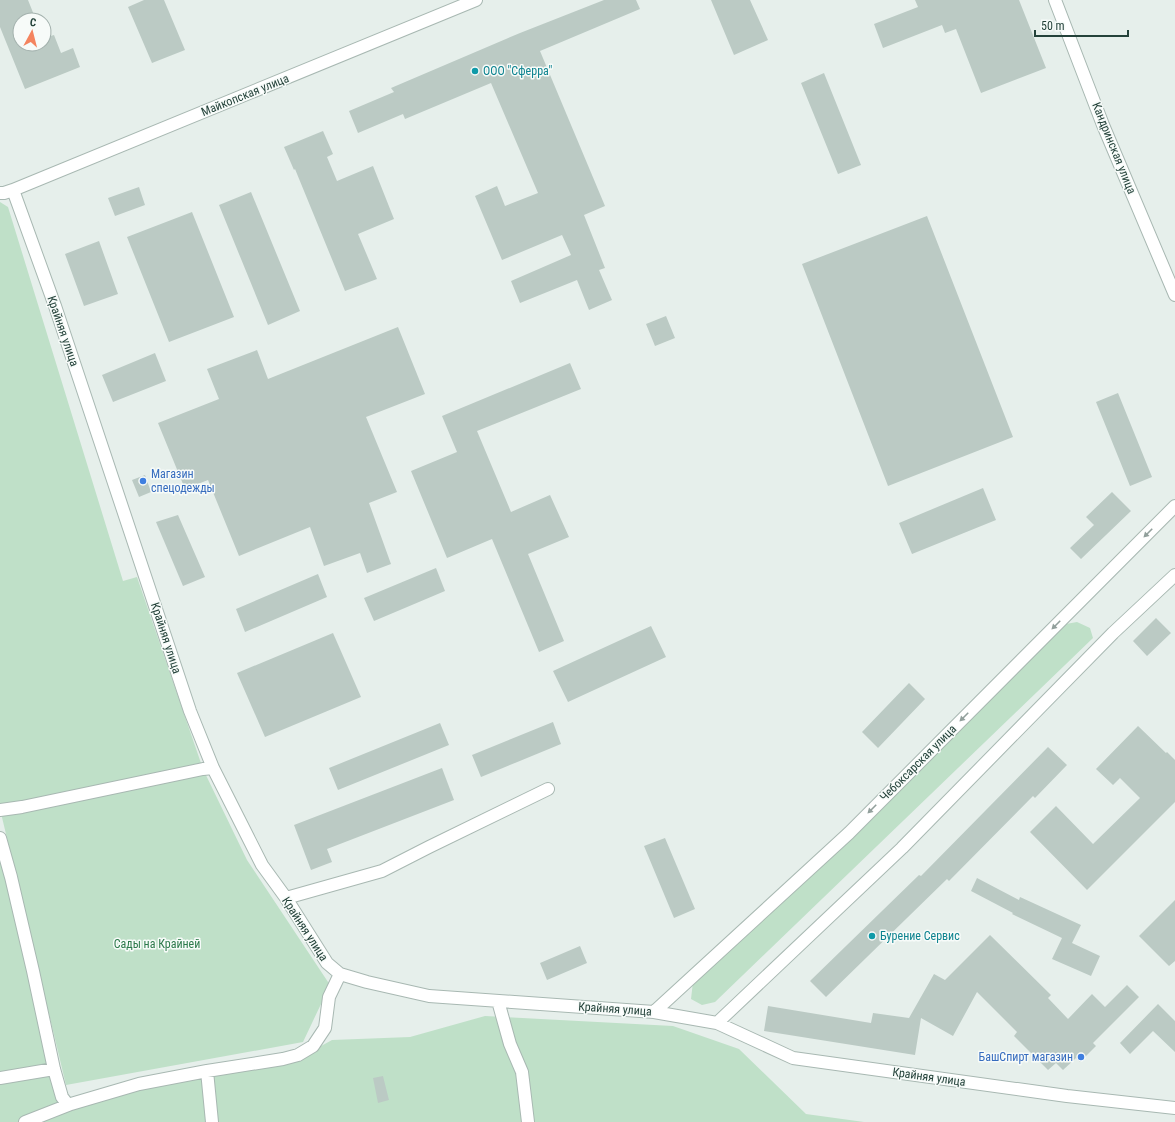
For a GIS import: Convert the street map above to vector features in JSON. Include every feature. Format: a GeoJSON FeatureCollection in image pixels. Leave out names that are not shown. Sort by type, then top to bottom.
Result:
{"type":"FeatureCollection","features":[{"type":"Feature","properties":{"kind":"street","name":"Майкопская улица"},"geometry":{"type":"LineString","coordinates":[[13,190],[476,0]]}},
{"type":"Feature","properties":{"kind":"street","name":"Кандринская улица"},"geometry":{"type":"LineString","coordinates":[[1055,0],[1103,125],[1175,295]]}},
{"type":"Feature","properties":{"kind":"street"},"geometry":{"type":"LineString","coordinates":[[0,193],[13,190]]}},
{"type":"Feature","properties":{"kind":"street","name":"Крайняя улица"},"geometry":{"type":"LineString","coordinates":[[13,190],[55,306],[190,711],[213,768],[262,865],[286,898],[327,963],[340,974],[367,982],[429,996],[654,1012],[717,1023],[793,1058],[1067,1096],[1175,1108]]}},
{"type":"Feature","properties":{"kind":"street","name":"Чебоксарская улица"},"geometry":{"type":"LineString","coordinates":[[654,1012],[849,833],[1175,506]]}},
{"type":"Feature","properties":{"kind":"street"},"geometry":{"type":"LineString","coordinates":[[717,1023],[902,848],[1113,633],[1175,575]]}},
{"type":"Feature","properties":{"kind":"street"},"geometry":{"type":"LineString","coordinates":[[0,810],[22,807],[213,768]]}},
{"type":"Feature","properties":{"kind":"street"},"geometry":{"type":"LineString","coordinates":[[286,898],[382,871],[548,789]]}},
{"type":"Feature","properties":{"kind":"street"},"geometry":{"type":"LineString","coordinates":[[0,838],[31,959],[54,1069],[62,1097],[68,1105]]}},
{"type":"Feature","properties":{"kind":"street"},"geometry":{"type":"LineString","coordinates":[[25,1122],[68,1105],[139,1084],[283,1059],[298,1055],[313,1046],[324,1028],[329,997],[340,974]]}},
{"type":"Feature","properties":{"kind":"street"},"geometry":{"type":"LineString","coordinates":[[498,1001],[510,1044],[522,1072],[528,1122]]}},
{"type":"Feature","properties":{"kind":"street"},"geometry":{"type":"LineString","coordinates":[[0,1078],[54,1069]]}},
{"type":"Feature","properties":{"kind":"street"},"geometry":{"type":"LineString","coordinates":[[207,1071],[212,1122]]}},
{"type":"Feature","properties":{"kind":"green space","name":"Сады на Крайней"},"geometry":{"type":"Polygon","coordinates":[[[0,202],[8,207],[123,581],[137,577],[203,769],[247,860],[330,985],[303,1042],[66,1085],[0,809],[0,202]]]}},
{"type":"Feature","properties":{"kind":"green space"},"geometry":{"type":"Polygon","coordinates":[[[1077,622],[1090,628],[1093,638],[715,1002],[702,1005],[691,999],[693,982],[1066,624],[1077,622]]]}},
{"type":"Feature","properties":{"kind":"green space"},"geometry":{"type":"Polygon","coordinates":[[[0,836],[68,1110],[145,1083],[294,1061],[332,1040],[410,1037],[485,1016],[673,1026],[739,1049],[806,1114],[864,1122],[0,1122],[0,836]]]}},
{"type":"Feature","properties":{"kind":"building"},"geometry":{"type":"Polygon","coordinates":[[[0,0],[28,0],[33,12],[12,12],[12,52],[52,52],[52,36],[54,35],[61,53],[73,48],[80,67],[25,89],[0,27],[0,0]]]}},
{"type":"Feature","properties":{"kind":"building"},"geometry":{"type":"Polygon","coordinates":[[[144,0],[164,0],[185,50],[152,63],[128,7],[144,0]]]}},
{"type":"Feature","properties":{"kind":"building"},"geometry":{"type":"Polygon","coordinates":[[[604,0],[636,0],[640,9],[540,51],[605,206],[584,215],[605,268],[599,270],[612,300],[589,310],[577,280],[520,303],[511,281],[571,255],[562,235],[502,260],[475,196],[497,186],[505,206],[538,193],[491,83],[405,119],[403,114],[358,133],[349,111],[394,92],[391,88],[520,33],[604,0]]]}},
{"type":"Feature","properties":{"kind":"building"},"geometry":{"type":"Polygon","coordinates":[[[711,0],[750,0],[768,40],[734,55],[711,0]]]}},
{"type":"Feature","properties":{"kind":"building"},"geometry":{"type":"Polygon","coordinates":[[[915,0],[1019,0],[1046,68],[981,93],[956,29],[945,33],[942,25],[883,48],[874,24],[918,7],[915,0]]]}},
{"type":"Feature","properties":{"kind":"building"},"geometry":{"type":"Polygon","coordinates":[[[824,73],[861,165],[838,174],[801,83],[824,73]]]}},
{"type":"Feature","properties":{"kind":"building"},"geometry":{"type":"Polygon","coordinates":[[[323,131],[333,154],[327,157],[337,181],[373,166],[394,219],[358,234],[377,279],[345,291],[295,169],[294,170],[284,147],[323,131]]]}},
{"type":"Feature","properties":{"kind":"building"},"geometry":{"type":"Polygon","coordinates":[[[139,187],[145,205],[115,216],[108,198],[139,187]]]}},
{"type":"Feature","properties":{"kind":"building"},"geometry":{"type":"Polygon","coordinates":[[[251,192],[300,311],[268,325],[219,205],[251,192]]]}},
{"type":"Feature","properties":{"kind":"building"},"geometry":{"type":"Polygon","coordinates":[[[192,212],[234,317],[169,342],[127,237],[192,212]]]}},
{"type":"Feature","properties":{"kind":"building"},"geometry":{"type":"Polygon","coordinates":[[[927,216],[1013,437],[888,486],[802,264],[927,216]]]}},
{"type":"Feature","properties":{"kind":"building"},"geometry":{"type":"Polygon","coordinates":[[[99,241],[118,294],[84,306],[65,254],[99,241]]]}},
{"type":"Feature","properties":{"kind":"building"},"geometry":{"type":"Polygon","coordinates":[[[666,316],[675,338],[655,346],[646,324],[666,316]]]}},
{"type":"Feature","properties":{"kind":"building"},"geometry":{"type":"Polygon","coordinates":[[[398,327],[425,394],[366,417],[397,492],[369,503],[391,564],[367,573],[360,553],[324,566],[310,527],[239,556],[208,480],[185,489],[158,423],[219,399],[207,369],[257,350],[268,379],[398,327]]]}},
{"type":"Feature","properties":{"kind":"building"},"geometry":{"type":"Polygon","coordinates":[[[155,353],[166,381],[113,402],[102,375],[155,353]]]}},
{"type":"Feature","properties":{"kind":"building"},"geometry":{"type":"Polygon","coordinates":[[[570,363],[581,389],[477,431],[511,512],[550,495],[569,537],[528,554],[564,641],[539,652],[492,539],[447,558],[411,471],[457,452],[442,416],[570,363]]]}},
{"type":"Feature","properties":{"kind":"building"},"geometry":{"type":"Polygon","coordinates":[[[1118,393],[1152,477],[1130,486],[1096,402],[1118,393]]]}},
{"type":"Feature","properties":{"kind":"building"},"geometry":{"type":"Polygon","coordinates":[[[145,475],[151,492],[139,497],[132,480],[145,475]]]}},
{"type":"Feature","properties":{"kind":"building"},"geometry":{"type":"Polygon","coordinates":[[[983,488],[996,520],[912,554],[899,523],[983,488]]]}},
{"type":"Feature","properties":{"kind":"building"},"geometry":{"type":"Polygon","coordinates":[[[1112,492],[1131,511],[1081,559],[1070,548],[1094,525],[1086,517],[1112,492]]]}},
{"type":"Feature","properties":{"kind":"building"},"geometry":{"type":"Polygon","coordinates":[[[178,515],[205,577],[183,586],[156,522],[178,515]]]}},
{"type":"Feature","properties":{"kind":"building"},"geometry":{"type":"Polygon","coordinates":[[[436,568],[445,591],[374,621],[364,598],[436,568]]]}},
{"type":"Feature","properties":{"kind":"building"},"geometry":{"type":"Polygon","coordinates":[[[318,574],[327,597],[245,632],[236,609],[318,574]]]}},
{"type":"Feature","properties":{"kind":"building"},"geometry":{"type":"Polygon","coordinates":[[[1156,618],[1171,633],[1147,656],[1133,641],[1156,618]]]}},
{"type":"Feature","properties":{"kind":"building"},"geometry":{"type":"Polygon","coordinates":[[[651,626],[666,657],[568,702],[553,671],[651,626]]]}},
{"type":"Feature","properties":{"kind":"building"},"geometry":{"type":"Polygon","coordinates":[[[333,633],[361,697],[265,737],[237,673],[333,633]]]}},
{"type":"Feature","properties":{"kind":"building"},"geometry":{"type":"Polygon","coordinates":[[[909,683],[925,699],[878,748],[862,732],[909,683]]]}},
{"type":"Feature","properties":{"kind":"building"},"geometry":{"type":"Polygon","coordinates":[[[553,722],[561,744],[481,777],[472,755],[553,722]]]}},
{"type":"Feature","properties":{"kind":"building"},"geometry":{"type":"Polygon","coordinates":[[[440,723],[449,745],[338,790],[329,768],[440,723]]]}},
{"type":"Feature","properties":{"kind":"building"},"geometry":{"type":"Polygon","coordinates":[[[1138,726],[1175,760],[1175,802],[1087,890],[1030,832],[1056,806],[1093,844],[1140,798],[1120,778],[1113,785],[1096,769],[1138,726]]]}},
{"type":"Feature","properties":{"kind":"building"},"geometry":{"type":"Polygon","coordinates":[[[1048,747],[1067,765],[1035,798],[1033,796],[949,881],[947,879],[826,997],[810,981],[919,875],[921,876],[1048,747]]]}},
{"type":"Feature","properties":{"kind":"building"},"geometry":{"type":"Polygon","coordinates":[[[442,768],[454,800],[327,849],[332,862],[311,870],[294,825],[442,768]]]}},
{"type":"Feature","properties":{"kind":"building"},"geometry":{"type":"Polygon","coordinates":[[[665,838],[695,909],[674,918],[644,846],[665,838]]]}},
{"type":"Feature","properties":{"kind":"building"},"geometry":{"type":"Polygon","coordinates":[[[977,878],[1019,900],[1020,897],[1081,925],[1072,943],[1100,956],[1091,976],[1052,959],[1062,938],[1012,914],[1013,913],[971,891],[977,878]]]}},
{"type":"Feature","properties":{"kind":"building"},"geometry":{"type":"Polygon","coordinates":[[[1175,900],[1175,961],[1169,966],[1139,936],[1175,900]]]}},
{"type":"Feature","properties":{"kind":"building"},"geometry":{"type":"Polygon","coordinates":[[[990,935],[1051,995],[1048,998],[1068,1019],[1092,994],[1105,1007],[1127,985],[1139,997],[1093,1043],[1096,1046],[1080,1062],[1076,1058],[1063,1070],[1056,1063],[1048,1070],[1014,1036],[1017,1032],[977,992],[953,1036],[921,1018],[915,1055],[764,1031],[768,1006],[871,1023],[873,1013],[909,1018],[934,974],[945,980],[990,935]]]}},
{"type":"Feature","properties":{"kind":"building"},"geometry":{"type":"Polygon","coordinates":[[[580,946],[587,963],[547,980],[540,963],[580,946]]]}},
{"type":"Feature","properties":{"kind":"building"},"geometry":{"type":"Polygon","coordinates":[[[1158,1004],[1175,1021],[1175,1052],[1153,1031],[1130,1054],[1120,1043],[1158,1004]]]}},
{"type":"Feature","properties":{"kind":"building"},"geometry":{"type":"Polygon","coordinates":[[[383,1076],[389,1100],[378,1103],[373,1078],[383,1076]]]}},
{"type":"Feature","properties":{"kind":"place","name":"ООО \"Сферра\""},"geometry":{"type":"Point","coordinates":[475,71]}},
{"type":"Feature","properties":{"kind":"place","name":"Магазин спецодежды"},"geometry":{"type":"Point","coordinates":[143,481]}},
{"type":"Feature","properties":{"kind":"place","name":"Бурение Сервис"},"geometry":{"type":"Point","coordinates":[872,936]}},
{"type":"Feature","properties":{"kind":"place","name":"БашСпирт магазин"},"geometry":{"type":"Point","coordinates":[1081,1057]}}]}
